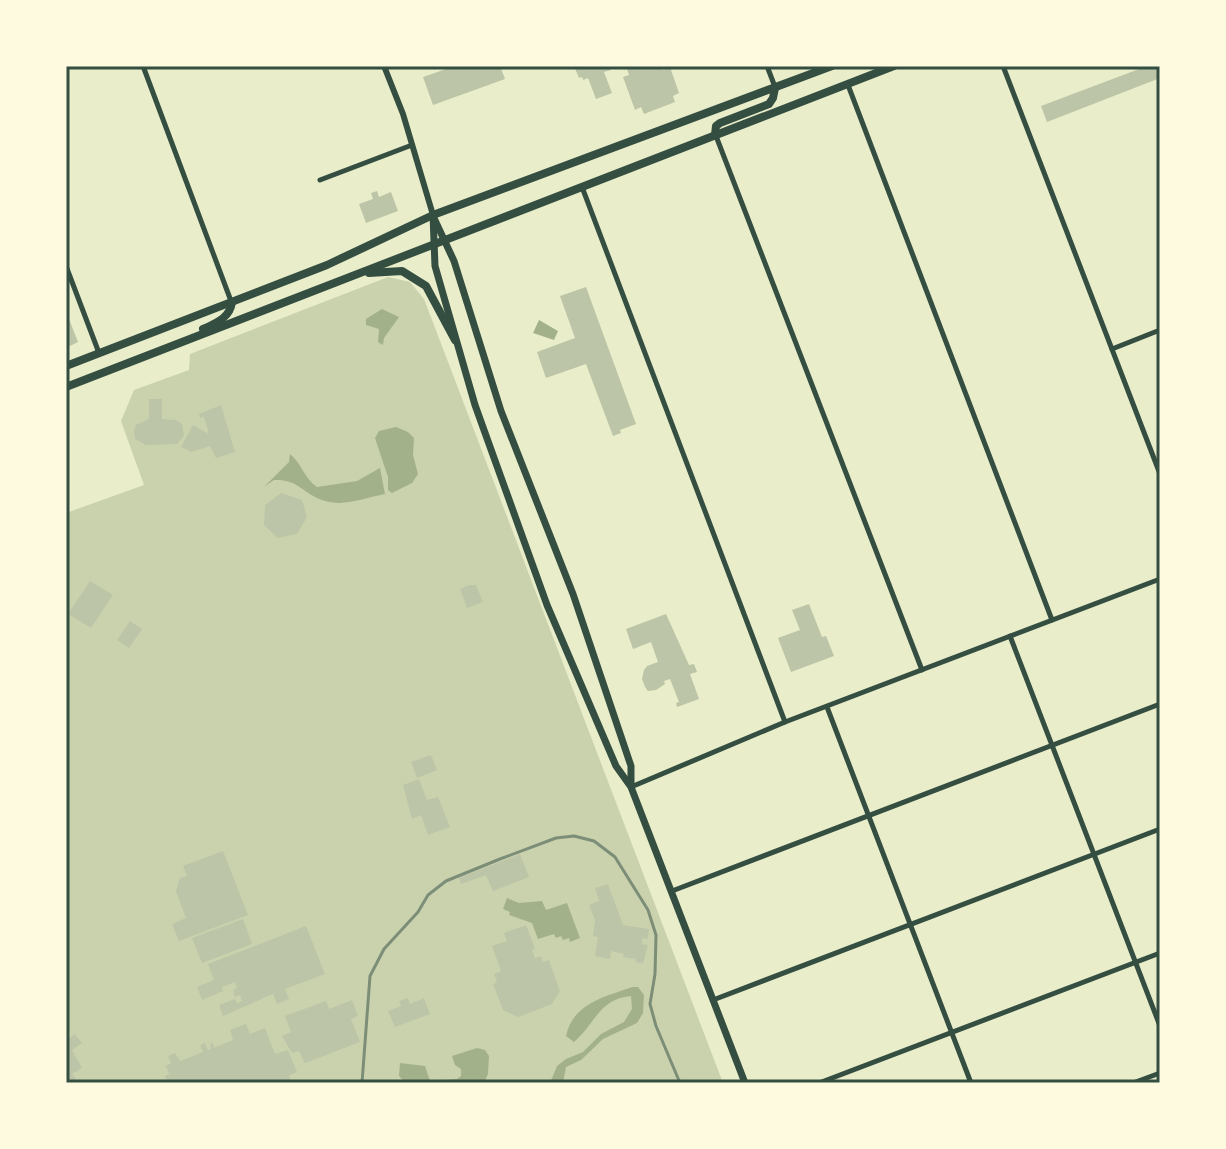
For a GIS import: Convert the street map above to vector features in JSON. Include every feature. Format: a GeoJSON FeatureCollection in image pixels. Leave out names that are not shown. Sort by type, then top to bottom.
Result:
{"type":"FeatureCollection","features":[{"type":"Feature","properties":{"kind":"main road"},"geometry":{"type":"LineString","coordinates":[[66,366],[327,265],[433,215],[832,66]]}},
{"type":"Feature","properties":{"kind":"main road"},"geometry":{"type":"LineString","coordinates":[[66,387],[894,66]]}},
{"type":"Feature","properties":{"kind":"main road"},"geometry":{"type":"LineString","coordinates":[[715,135],[718,124],[769,104],[775,88]]}},
{"type":"Feature","properties":{"kind":"main road"},"geometry":{"type":"LineString","coordinates":[[433,215],[446,239],[501,411],[573,594],[631,766],[631,787]]}},
{"type":"Feature","properties":{"kind":"main road"},"geometry":{"type":"LineString","coordinates":[[433,215],[435,266],[475,405],[547,605],[616,766],[631,787],[745,1083]]}},
{"type":"Feature","properties":{"kind":"main road"},"geometry":{"type":"LineString","coordinates":[[360,273],[402,271],[411,275],[426,286],[455,340]]}},
{"type":"Feature","properties":{"kind":"main road"},"geometry":{"type":"LineString","coordinates":[[141,358],[225,317],[232,302]]}},
{"type":"Feature","properties":{"kind":"street"},"geometry":{"type":"LineString","coordinates":[[143,66],[232,302]]}},
{"type":"Feature","properties":{"kind":"street"},"geometry":{"type":"LineString","coordinates":[[384,66],[403,114],[433,215]]}},
{"type":"Feature","properties":{"kind":"street"},"geometry":{"type":"LineString","coordinates":[[767,66],[775,88]]}},
{"type":"Feature","properties":{"kind":"street"},"geometry":{"type":"LineString","coordinates":[[1003,66],[1112,349],[1157,455],[1160,474]]}},
{"type":"Feature","properties":{"kind":"street"},"geometry":{"type":"LineString","coordinates":[[848,84],[1052,620]]}},
{"type":"Feature","properties":{"kind":"street"},"geometry":{"type":"LineString","coordinates":[[715,135],[922,670]]}},
{"type":"Feature","properties":{"kind":"street"},"geometry":{"type":"LineString","coordinates":[[320,180],[412,145]]}},
{"type":"Feature","properties":{"kind":"street"},"geometry":{"type":"LineString","coordinates":[[581,186],[785,722]]}},
{"type":"Feature","properties":{"kind":"street"},"geometry":{"type":"LineString","coordinates":[[66,266],[99,353]]}},
{"type":"Feature","properties":{"kind":"street"},"geometry":{"type":"LineString","coordinates":[[1112,349],[1160,330]]}},
{"type":"Feature","properties":{"kind":"street"},"geometry":{"type":"LineString","coordinates":[[631,787],[785,722],[1160,579]]}},
{"type":"Feature","properties":{"kind":"street"},"geometry":{"type":"LineString","coordinates":[[1010,636],[1160,1026]]}},
{"type":"Feature","properties":{"kind":"street"},"geometry":{"type":"LineString","coordinates":[[671,892],[1160,704]]}},
{"type":"Feature","properties":{"kind":"street"},"geometry":{"type":"LineString","coordinates":[[827,707],[971,1083]]}},
{"type":"Feature","properties":{"kind":"street"},"geometry":{"type":"LineString","coordinates":[[713,1000],[1160,829]]}},
{"type":"Feature","properties":{"kind":"street"},"geometry":{"type":"LineString","coordinates":[[819,1083],[1160,953]]}},
{"type":"Feature","properties":{"kind":"street"},"geometry":{"type":"LineString","coordinates":[[1133,1083],[1160,1073]]}},
{"type":"Feature","properties":{"kind":"shaded area"},"geometry":{"type":"Polygon","coordinates":[[[388,277],[410,282],[424,299],[723,1083],[66,1083],[66,513],[144,485],[121,421],[134,390],[189,370],[190,354],[388,277]]]}},
{"type":"Feature","properties":{"kind":"shaded area"},"geometry":{"type":"Polygon","coordinates":[[[382,309],[399,317],[384,338],[383,345],[378,342],[379,329],[366,325],[366,319],[382,309]]]}},
{"type":"Feature","properties":{"kind":"shaded area"},"geometry":{"type":"Polygon","coordinates":[[[539,320],[558,331],[554,340],[533,333],[539,320]]]}},
{"type":"Feature","properties":{"kind":"shaded area"},"geometry":{"type":"Polygon","coordinates":[[[396,427],[414,438],[413,455],[418,474],[412,483],[392,493],[388,490],[388,477],[375,438],[379,431],[396,427]]]}},
{"type":"Feature","properties":{"kind":"shaded area"},"geometry":{"type":"Polygon","coordinates":[[[290,454],[317,487],[357,481],[380,468],[385,494],[333,503],[315,497],[288,481],[274,480],[264,487],[289,462],[290,454]]]}},
{"type":"Feature","properties":{"kind":"shaded area"},"geometry":{"type":"Polygon","coordinates":[[[507,898],[519,903],[542,901],[546,910],[567,903],[580,938],[570,942],[569,938],[563,940],[554,934],[538,939],[532,923],[509,915],[510,912],[503,909],[507,898]]]}},
{"type":"Feature","properties":{"kind":"shaded area"},"geometry":{"type":"Polygon","coordinates":[[[638,987],[644,995],[643,1013],[637,1023],[603,1039],[581,1060],[566,1067],[563,1083],[550,1083],[557,1066],[583,1052],[601,1034],[624,1022],[632,1009],[631,996],[620,998],[605,1007],[574,1042],[566,1036],[575,1016],[601,998],[638,987]]]}},
{"type":"Feature","properties":{"kind":"shaded area"},"geometry":{"type":"Polygon","coordinates":[[[477,1048],[485,1050],[489,1056],[484,1083],[406,1083],[399,1076],[400,1063],[425,1066],[430,1081],[457,1079],[461,1076],[461,1069],[455,1065],[452,1056],[477,1048]]]}},
{"type":"Feature","properties":{"kind":"building"},"geometry":{"type":"Polygon","coordinates":[[[455,66],[500,66],[505,79],[433,105],[423,77],[455,66]]]}},
{"type":"Feature","properties":{"kind":"building"},"geometry":{"type":"Polygon","coordinates":[[[574,66],[609,66],[611,70],[604,72],[612,93],[596,99],[588,78],[579,78],[574,66]]]}},
{"type":"Feature","properties":{"kind":"building"},"geometry":{"type":"Polygon","coordinates":[[[662,66],[663,70],[670,67],[679,93],[673,96],[675,102],[644,114],[641,107],[635,110],[623,77],[629,75],[627,69],[662,66]]]}},
{"type":"Feature","properties":{"kind":"building"},"geometry":{"type":"Polygon","coordinates":[[[1147,66],[1160,66],[1160,78],[1047,122],[1041,106],[1147,66]]]}},
{"type":"Feature","properties":{"kind":"building"},"geometry":{"type":"Polygon","coordinates":[[[377,191],[379,197],[391,192],[398,211],[366,223],[359,204],[373,199],[371,193],[377,191]]]}},
{"type":"Feature","properties":{"kind":"building"},"geometry":{"type":"Polygon","coordinates":[[[586,287],[636,424],[613,436],[586,364],[546,378],[537,352],[575,338],[560,296],[586,287]]]}},
{"type":"Feature","properties":{"kind":"building"},"geometry":{"type":"Polygon","coordinates":[[[69,319],[78,342],[66,348],[66,320],[69,319]]]}},
{"type":"Feature","properties":{"kind":"building"},"geometry":{"type":"Polygon","coordinates":[[[149,399],[162,399],[162,419],[176,420],[182,424],[184,436],[177,444],[146,445],[135,439],[136,425],[149,419],[149,399]]]}},
{"type":"Feature","properties":{"kind":"building"},"geometry":{"type":"Polygon","coordinates":[[[221,405],[235,452],[216,458],[210,446],[191,452],[181,447],[193,425],[209,434],[204,417],[200,418],[199,414],[221,405]]]}},
{"type":"Feature","properties":{"kind":"building"},"geometry":{"type":"Polygon","coordinates":[[[281,493],[302,500],[307,517],[297,534],[278,538],[264,525],[265,505],[281,493]]]}},
{"type":"Feature","properties":{"kind":"building"},"geometry":{"type":"Polygon","coordinates":[[[90,581],[113,595],[91,628],[68,614],[90,581]]]}},
{"type":"Feature","properties":{"kind":"building"},"geometry":{"type":"Polygon","coordinates":[[[476,585],[483,602],[467,608],[460,589],[476,585]]]}},
{"type":"Feature","properties":{"kind":"building"},"geometry":{"type":"Polygon","coordinates":[[[809,604],[822,637],[826,636],[834,656],[791,672],[778,638],[800,630],[792,610],[809,604]]]}},
{"type":"Feature","properties":{"kind":"building"},"geometry":{"type":"Polygon","coordinates":[[[666,614],[689,665],[694,664],[697,672],[690,674],[699,699],[677,707],[676,703],[679,702],[670,679],[656,690],[648,691],[645,687],[642,679],[644,670],[658,662],[651,642],[633,649],[626,629],[666,614]]]}},
{"type":"Feature","properties":{"kind":"building"},"geometry":{"type":"Polygon","coordinates":[[[130,621],[142,629],[129,648],[117,640],[130,621]]]}},
{"type":"Feature","properties":{"kind":"building"},"geometry":{"type":"Polygon","coordinates":[[[431,755],[437,770],[417,778],[411,762],[431,755]]]}},
{"type":"Feature","properties":{"kind":"building"},"geometry":{"type":"Polygon","coordinates":[[[419,779],[427,800],[438,797],[450,827],[428,835],[421,815],[412,819],[403,785],[419,779]]]}},
{"type":"Feature","properties":{"kind":"building"},"geometry":{"type":"Polygon","coordinates":[[[223,851],[248,915],[179,941],[172,924],[186,918],[176,891],[180,878],[187,876],[183,866],[223,851]]]}},
{"type":"Feature","properties":{"kind":"building"},"geometry":{"type":"Polygon","coordinates":[[[520,854],[529,877],[493,891],[486,875],[461,884],[459,878],[520,854]]]}},
{"type":"Feature","properties":{"kind":"building"},"geometry":{"type":"Polygon","coordinates":[[[608,884],[623,925],[649,929],[648,939],[642,938],[642,944],[648,945],[643,963],[611,951],[610,959],[595,956],[598,937],[593,936],[595,920],[589,905],[599,901],[595,888],[608,884]]]}},
{"type":"Feature","properties":{"kind":"building"},"geometry":{"type":"Polygon","coordinates":[[[243,919],[252,944],[202,963],[192,938],[243,919]]]}},
{"type":"Feature","properties":{"kind":"building"},"geometry":{"type":"Polygon","coordinates":[[[526,925],[535,958],[541,956],[543,962],[549,960],[560,991],[552,1004],[518,1017],[503,1010],[493,984],[497,982],[494,974],[501,971],[492,946],[507,941],[504,933],[526,925]]]}},
{"type":"Feature","properties":{"kind":"building"},"geometry":{"type":"Polygon","coordinates":[[[306,926],[325,974],[285,989],[289,999],[277,1004],[273,994],[223,1016],[219,1005],[235,999],[237,1003],[242,1001],[240,995],[235,997],[235,982],[202,1000],[197,987],[214,980],[208,964],[306,926]]]}},
{"type":"Feature","properties":{"kind":"building"},"geometry":{"type":"Polygon","coordinates":[[[408,998],[410,1004],[424,998],[430,1014],[395,1027],[388,1011],[401,1006],[399,1001],[408,998]]]}},
{"type":"Feature","properties":{"kind":"building"},"geometry":{"type":"Polygon","coordinates":[[[352,1000],[358,1016],[351,1019],[360,1042],[305,1063],[299,1051],[292,1053],[282,1036],[291,1032],[285,1016],[326,1001],[329,1009],[352,1000]]]}},
{"type":"Feature","properties":{"kind":"building"},"geometry":{"type":"Polygon","coordinates":[[[246,1024],[250,1034],[265,1028],[275,1054],[288,1050],[297,1072],[289,1076],[292,1083],[168,1083],[166,1066],[171,1063],[168,1056],[175,1053],[180,1061],[203,1052],[200,1045],[205,1043],[208,1050],[213,1043],[214,1048],[233,1040],[230,1030],[246,1024]]]}},
{"type":"Feature","properties":{"kind":"building"},"geometry":{"type":"Polygon","coordinates":[[[75,1034],[82,1043],[72,1050],[82,1068],[72,1074],[76,1079],[73,1083],[66,1083],[66,1040],[75,1034]]]}},
{"type":"Feature","properties":{"kind":"railway"},"geometry":{"type":"LineString","coordinates":[[362,1083],[370,976],[384,949],[418,912],[428,895],[446,881],[500,859],[556,838],[574,836],[594,841],[615,857],[648,910],[656,935],[650,1004],[680,1083]]}}]}
